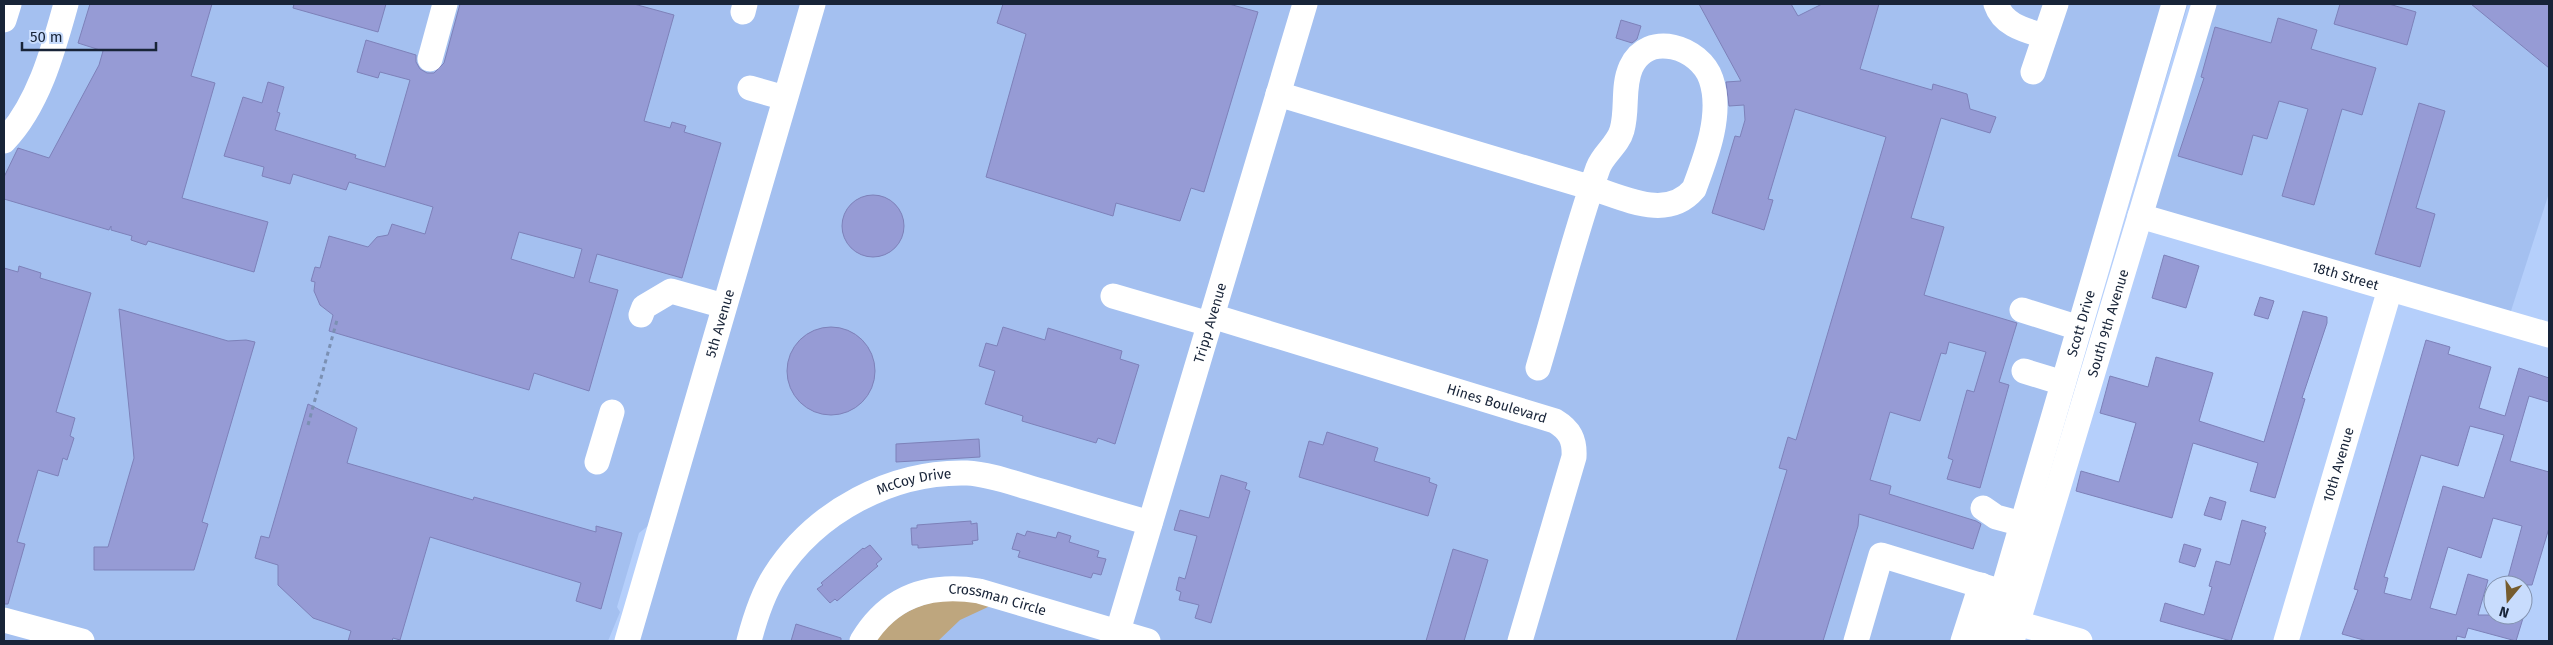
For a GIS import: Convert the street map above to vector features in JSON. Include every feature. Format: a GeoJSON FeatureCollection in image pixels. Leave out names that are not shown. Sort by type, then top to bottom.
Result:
{"type":"FeatureCollection","features":[{"type":"Feature","properties":{"kind":"street"},"geometry":{"type":"LineString","coordinates":[[4,20],[9,4]]}},
{"type":"Feature","properties":{"kind":"street"},"geometry":{"type":"LineString","coordinates":[[4,141],[27,111],[57,36],[66,4]]}},
{"type":"Feature","properties":{"kind":"street"},"geometry":{"type":"LineString","coordinates":[[430,59],[445,4]]}},
{"type":"Feature","properties":{"kind":"street","name":"5th Avenue"},"geometry":{"type":"LineString","coordinates":[[627,641],[812,4]]}},
{"type":"Feature","properties":{"kind":"street","name":"Tripp Avenue"},"geometry":{"type":"LineString","coordinates":[[1116,637],[1305,4]]}},
{"type":"Feature","properties":{"kind":"street"},"geometry":{"type":"LineString","coordinates":[[1996,4],[2004,19],[2018,28],[2044,36]]}},
{"type":"Feature","properties":{"kind":"street"},"geometry":{"type":"LineString","coordinates":[[2033,72],[2056,4]]}},
{"type":"Feature","properties":{"kind":"street","name":"Scott Drive"},"geometry":{"type":"LineString","coordinates":[[1988,641],[1992,589],[2022,524],[2174,4]]}},
{"type":"Feature","properties":{"kind":"street","name":"South 9th Avenue"},"geometry":{"type":"LineString","coordinates":[[2014,632],[2204,4]]}},
{"type":"Feature","properties":{"kind":"street"},"geometry":{"type":"LineString","coordinates":[[1278,94],[1592,188],[1634,201],[1664,206],[1676,204],[1687,198],[1694,190],[1715,114],[1712,80],[1706,68],[1694,55],[1680,47],[1652,48],[1640,56],[1631,66],[1624,100],[1625,116],[1622,131],[1615,146],[1599,165],[1592,188],[1538,368]]}},
{"type":"Feature","properties":{"kind":"street"},"geometry":{"type":"LineString","coordinates":[[750,88],[785,98]]}},
{"type":"Feature","properties":{"kind":"street","name":"18th Street"},"geometry":{"type":"LineString","coordinates":[[2140,216],[2549,335]]}},
{"type":"Feature","properties":{"kind":"street","name":"10th Avenue"},"geometry":{"type":"LineString","coordinates":[[2286,641],[2390,290]]}},
{"type":"Feature","properties":{"kind":"street"},"geometry":{"type":"LineString","coordinates":[[641,315],[644,307],[671,291],[724,306]]}},
{"type":"Feature","properties":{"kind":"street","name":"Hines Boulevard"},"geometry":{"type":"LineString","coordinates":[[1113,296],[1211,320],[1557,421],[1572,436],[1574,457],[1520,641]]}},
{"type":"Feature","properties":{"kind":"street"},"geometry":{"type":"LineString","coordinates":[[2022,310],[2079,328]]}},
{"type":"Feature","properties":{"kind":"street"},"geometry":{"type":"LineString","coordinates":[[2024,371],[2063,383]]}},
{"type":"Feature","properties":{"kind":"street"},"geometry":{"type":"LineString","coordinates":[[597,462],[612,412]]}},
{"type":"Feature","properties":{"kind":"street","name":"McCoy Drive"},"geometry":{"type":"LineString","coordinates":[[749,641],[762,600],[775,575],[792,552],[837,512],[866,494],[899,480],[932,475],[969,473],[998,479],[1150,523]]}},
{"type":"Feature","properties":{"kind":"street"},"geometry":{"type":"LineString","coordinates":[[1983,508],[1996,518],[2022,524]]}},
{"type":"Feature","properties":{"kind":"street"},"geometry":{"type":"LineString","coordinates":[[1856,641],[1881,555],[1992,589],[1963,641]]}},
{"type":"Feature","properties":{"kind":"street","name":"Crossman Circle"},"geometry":{"type":"LineString","coordinates":[[862,641],[871,626],[901,601],[917,593],[957,588],[980,591],[1116,637],[1148,641]]}},
{"type":"Feature","properties":{"kind":"street"},"geometry":{"type":"LineString","coordinates":[[4,620],[82,641]]}},
{"type":"Feature","properties":{"kind":"street"},"geometry":{"type":"LineString","coordinates":[[2014,632],[2080,641]]}},
{"type":"Feature","properties":{"kind":"path"},"geometry":{"type":"LineString","coordinates":[[308,424],[338,320]]}},
{"type":"Feature","properties":{"kind":"shaded area"},"geometry":{"type":"Polygon","coordinates":[[[4,4],[801,4],[653,522],[639,533],[617,607],[620,612],[608,641],[4,641],[4,4]]]}},
{"type":"Feature","properties":{"kind":"shaded area"},"geometry":{"type":"Polygon","coordinates":[[[823,4],[2188,4],[1998,641],[637,641],[823,4]]]}},
{"type":"Feature","properties":{"kind":"shaded area"},"geometry":{"type":"Polygon","coordinates":[[[2214,4],[2549,4],[2549,193],[2510,314],[2152,209],[2214,4]]]}},
{"type":"Feature","properties":{"kind":"shaded area"},"geometry":{"type":"Polygon","coordinates":[[[952,598],[989,603],[988,607],[960,620],[938,641],[872,641],[891,623],[917,607],[952,598]]]}},
{"type":"Feature","properties":{"kind":"building"},"geometry":{"type":"Polygon","coordinates":[[[90,4],[212,4],[191,76],[215,83],[182,198],[268,222],[254,272],[148,241],[146,245],[131,240],[132,236],[111,230],[111,226],[109,230],[4,199],[4,177],[18,148],[49,158],[99,65],[103,51],[78,43],[90,4]]]}},
{"type":"Feature","properties":{"kind":"building"},"geometry":{"type":"Polygon","coordinates":[[[294,4],[386,4],[378,32],[293,8],[294,4]]]}},
{"type":"Feature","properties":{"kind":"building"},"geometry":{"type":"Polygon","coordinates":[[[460,4],[634,4],[674,15],[644,121],[670,128],[672,122],[686,126],[684,132],[721,143],[682,278],[597,254],[589,282],[618,290],[589,391],[534,373],[529,390],[329,331],[333,315],[320,305],[314,291],[315,282],[311,281],[315,267],[320,268],[329,236],[368,247],[377,237],[388,235],[392,224],[425,234],[433,207],[349,182],[346,190],[293,174],[290,184],[262,176],[264,167],[224,156],[243,97],[262,103],[268,82],[284,87],[277,112],[280,113],[275,130],[356,155],[355,158],[385,167],[410,80],[380,72],[378,78],[357,72],[366,40],[416,55],[416,62],[420,69],[427,73],[434,73],[444,63],[460,4]],[[519,232],[511,259],[574,278],[582,249],[519,232]]]}},
{"type":"Feature","properties":{"kind":"building"},"geometry":{"type":"Polygon","coordinates":[[[1003,4],[1229,4],[1258,12],[1204,192],[1191,188],[1180,221],[1116,203],[1113,216],[986,177],[1026,34],[997,23],[1003,4]]]}},
{"type":"Feature","properties":{"kind":"building"},"geometry":{"type":"Polygon","coordinates":[[[1699,4],[1791,4],[1798,16],[1822,4],[1879,4],[1860,69],[1932,90],[1933,84],[1967,94],[1970,109],[1996,117],[1990,133],[1941,118],[1911,218],[1944,227],[1924,295],[2017,323],[1999,382],[2009,385],[1980,488],[1947,479],[1953,460],[1948,458],[1967,390],[1974,392],[1986,352],[1949,342],[1946,354],[1941,353],[1920,421],[1890,412],[1870,480],[1891,486],[1889,494],[1981,524],[1973,549],[1859,514],[1858,526],[1823,641],[1736,641],[1787,470],[1779,468],[1788,437],[1796,440],[1886,137],[1795,109],[1768,199],[1773,200],[1764,230],[1712,213],[1735,136],[1740,137],[1745,120],[1744,105],[1729,106],[1726,82],[1741,81],[1699,4]]]}},
{"type":"Feature","properties":{"kind":"building"},"geometry":{"type":"Polygon","coordinates":[[[2340,4],[2389,4],[2416,12],[2407,45],[2334,24],[2340,4]]]}},
{"type":"Feature","properties":{"kind":"building"},"geometry":{"type":"Polygon","coordinates":[[[2471,4],[2549,4],[2549,68],[2471,4]]]}},
{"type":"Feature","properties":{"kind":"building"},"geometry":{"type":"Polygon","coordinates":[[[2278,18],[2317,30],[2311,49],[2376,68],[2362,115],[2342,109],[2314,205],[2282,196],[2308,109],[2279,101],[2267,139],[2253,135],[2242,175],[2178,156],[2204,78],[2201,77],[2215,27],[2271,43],[2278,18]]]}},
{"type":"Feature","properties":{"kind":"building"},"geometry":{"type":"Polygon","coordinates":[[[1621,20],[1641,26],[1637,39],[1632,43],[1616,38],[1621,20]]]}},
{"type":"Feature","properties":{"kind":"building"},"geometry":{"type":"Polygon","coordinates":[[[2419,103],[2445,111],[2416,208],[2435,214],[2420,267],[2375,254],[2419,103]]]}},
{"type":"Feature","properties":{"kind":"building"},"geometry":{"type":"Polygon","coordinates":[[[873,195],[885,198],[895,204],[901,214],[904,226],[901,238],[895,248],[885,254],[873,257],[861,254],[851,248],[845,238],[842,226],[845,214],[851,204],[861,198],[873,195]]]}},
{"type":"Feature","properties":{"kind":"building"},"geometry":{"type":"Polygon","coordinates":[[[2164,255],[2199,266],[2186,308],[2152,298],[2164,255]]]}},
{"type":"Feature","properties":{"kind":"building"},"geometry":{"type":"Polygon","coordinates":[[[19,266],[41,273],[40,278],[91,293],[56,412],[75,418],[70,436],[74,438],[67,460],[63,458],[58,476],[38,470],[17,542],[25,544],[8,604],[4,604],[4,268],[18,272],[19,266]]]}},
{"type":"Feature","properties":{"kind":"building"},"geometry":{"type":"Polygon","coordinates":[[[2260,297],[2274,301],[2268,319],[2254,315],[2260,297]]]}},
{"type":"Feature","properties":{"kind":"building"},"geometry":{"type":"Polygon","coordinates":[[[119,309],[228,341],[246,340],[255,342],[202,522],[208,524],[194,570],[94,570],[94,547],[108,547],[134,458],[119,309]]]}},
{"type":"Feature","properties":{"kind":"building"},"geometry":{"type":"Polygon","coordinates":[[[2303,311],[2327,317],[2327,323],[2302,398],[2305,399],[2275,498],[2250,491],[2258,463],[2193,443],[2172,518],[2076,491],[2081,471],[2119,482],[2136,423],[2100,413],[2110,376],[2148,387],[2156,357],[2213,373],[2199,421],[2264,442],[2303,311]]]}},
{"type":"Feature","properties":{"kind":"building"},"geometry":{"type":"Polygon","coordinates":[[[822,327],[840,327],[856,334],[868,346],[875,362],[875,380],[868,396],[856,408],[840,415],[822,415],[806,408],[794,396],[787,380],[787,362],[794,346],[806,334],[822,327]]]}},
{"type":"Feature","properties":{"kind":"building"},"geometry":{"type":"Polygon","coordinates":[[[1003,327],[1045,340],[1048,328],[1122,351],[1120,359],[1139,365],[1115,444],[1098,438],[1096,443],[1022,421],[1023,416],[985,404],[995,371],[979,366],[986,343],[997,346],[1003,327]]]}},
{"type":"Feature","properties":{"kind":"building"},"geometry":{"type":"Polygon","coordinates":[[[2426,340],[2450,347],[2448,354],[2491,367],[2479,408],[2505,416],[2519,368],[2549,378],[2549,402],[2529,396],[2510,461],[2549,472],[2549,528],[2533,582],[2533,575],[2509,575],[2522,526],[2493,518],[2481,558],[2448,547],[2430,608],[2456,615],[2468,574],[2483,578],[2483,598],[2478,615],[2483,615],[2483,625],[2521,625],[2516,641],[2468,628],[2465,638],[2457,636],[2456,641],[2367,641],[2342,634],[2358,590],[2354,589],[2426,340]],[[2470,426],[2458,466],[2421,455],[2384,577],[2388,578],[2384,593],[2411,600],[2443,486],[2484,498],[2504,435],[2470,426]]]}},
{"type":"Feature","properties":{"kind":"building"},"geometry":{"type":"Polygon","coordinates":[[[308,404],[357,428],[347,463],[473,500],[474,497],[596,532],[596,526],[622,533],[601,609],[576,601],[581,583],[430,537],[400,640],[393,638],[392,641],[348,641],[351,631],[313,618],[278,585],[278,565],[255,558],[261,536],[269,538],[308,404]]]}},
{"type":"Feature","properties":{"kind":"building"},"geometry":{"type":"Polygon","coordinates":[[[1327,432],[1378,448],[1374,461],[1430,478],[1429,482],[1437,485],[1428,516],[1299,477],[1309,441],[1323,445],[1327,432]]]}},
{"type":"Feature","properties":{"kind":"building"},"geometry":{"type":"Polygon","coordinates":[[[979,439],[980,457],[896,462],[896,444],[979,439]]]}},
{"type":"Feature","properties":{"kind":"building"},"geometry":{"type":"Polygon","coordinates":[[[1221,475],[1247,483],[1245,489],[1250,491],[1211,623],[1195,618],[1199,605],[1179,600],[1181,592],[1176,590],[1179,577],[1185,579],[1197,536],[1174,530],[1180,510],[1209,518],[1221,475]]]}},
{"type":"Feature","properties":{"kind":"building"},"geometry":{"type":"Polygon","coordinates":[[[2210,497],[2226,502],[2221,520],[2204,515],[2210,497]]]}},
{"type":"Feature","properties":{"kind":"building"},"geometry":{"type":"Polygon","coordinates":[[[2242,520],[2266,527],[2264,532],[2266,533],[2231,641],[2160,621],[2165,603],[2204,615],[2212,587],[2209,586],[2216,561],[2230,565],[2242,520]]]}},
{"type":"Feature","properties":{"kind":"building"},"geometry":{"type":"Polygon","coordinates":[[[971,521],[971,524],[977,523],[978,540],[972,541],[973,544],[918,548],[918,545],[912,545],[911,528],[917,528],[917,525],[971,521]]]}},
{"type":"Feature","properties":{"kind":"building"},"geometry":{"type":"Polygon","coordinates":[[[1027,531],[1056,538],[1058,532],[1071,536],[1069,542],[1099,551],[1097,557],[1106,559],[1101,575],[1093,573],[1091,578],[1018,557],[1020,551],[1012,549],[1017,533],[1025,536],[1027,531]]]}},
{"type":"Feature","properties":{"kind":"building"},"geometry":{"type":"Polygon","coordinates":[[[2184,544],[2201,549],[2195,567],[2179,562],[2184,544]]]}},
{"type":"Feature","properties":{"kind":"building"},"geometry":{"type":"Polygon","coordinates":[[[870,545],[882,559],[876,564],[878,566],[837,601],[835,599],[830,603],[817,589],[823,585],[821,583],[863,548],[870,545]]]}},
{"type":"Feature","properties":{"kind":"building"},"geometry":{"type":"Polygon","coordinates":[[[1453,549],[1488,560],[1464,641],[1426,641],[1453,549]]]}},
{"type":"Feature","properties":{"kind":"building"},"geometry":{"type":"Polygon","coordinates":[[[796,624],[841,638],[841,641],[791,641],[796,624]]]}}]}
